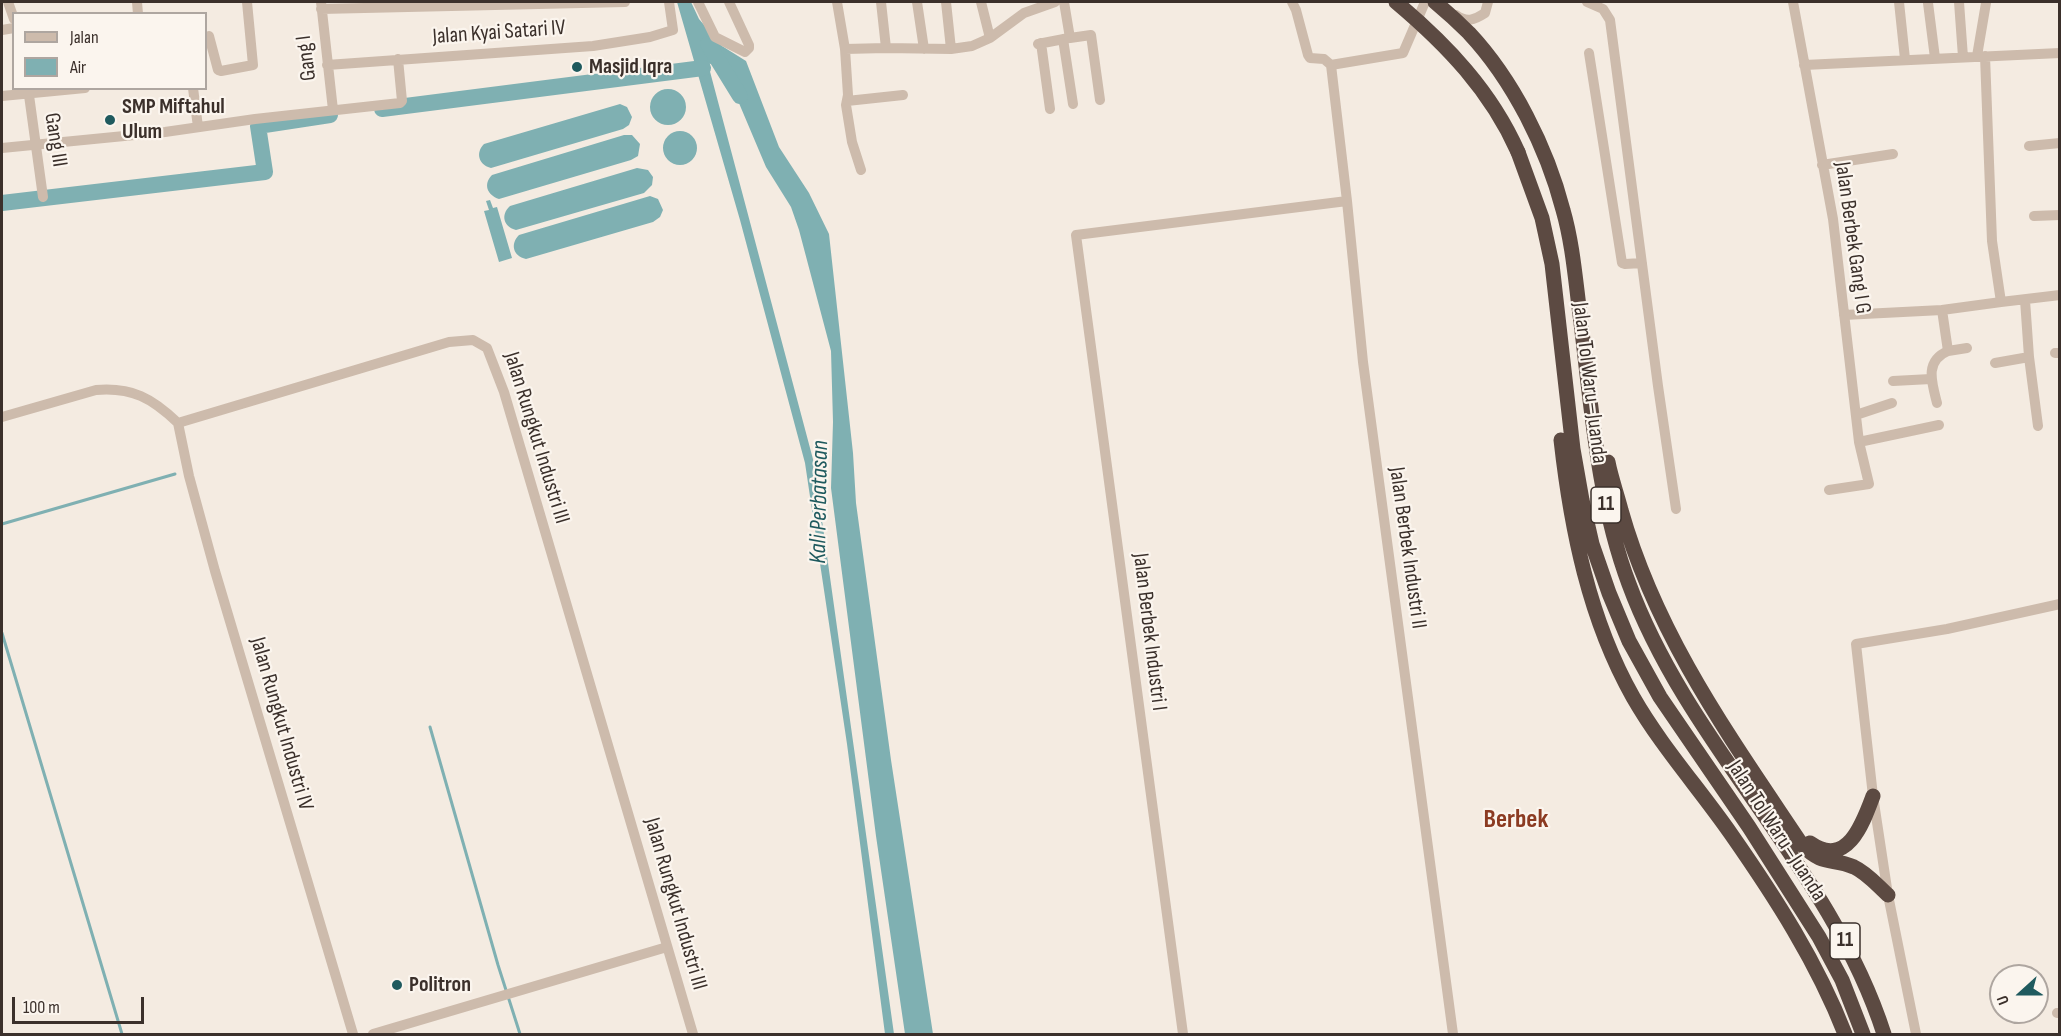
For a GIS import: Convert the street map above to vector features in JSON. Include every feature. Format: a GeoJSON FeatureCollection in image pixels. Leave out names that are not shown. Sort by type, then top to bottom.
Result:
{"type":"FeatureCollection","features":[{"type":"Feature","properties":{"kind":"highway","name":"Jalan Tol Waru–Juanda"},"geometry":{"type":"LineString","coordinates":[[1396,2],[1448,49],[1474,78],[1506,126],[1518,152],[1542,218],[1552,264],[1573,449],[1592,544],[1629,641],[1660,698],[1749,827],[1819,938],[1842,980],[1863,1035]]}},
{"type":"Feature","properties":{"kind":"highway","name":"Jalan Tol Waru–Juanda"},"geometry":{"type":"LineString","coordinates":[[1435,2],[1470,34],[1512,91],[1527,117],[1549,167],[1563,209],[1575,279],[1594,428],[1612,530],[1628,584],[1646,626],[1676,680],[1791,854],[1845,941],[1876,1010],[1884,1035]]}},
{"type":"Feature","properties":{"kind":"highway"},"geometry":{"type":"LineString","coordinates":[[1552,264],[1556,381],[1562,444],[1571,510],[1584,572],[1599,622],[1632,695],[1670,753],[1730,832],[1792,926],[1826,988],[1845,1035]]}},
{"type":"Feature","properties":{"kind":"highway"},"geometry":{"type":"LineString","coordinates":[[1575,279],[1589,337],[1609,466],[1630,540],[1677,651],[1732,741],[1808,851],[1816,858],[1851,866],[1863,872],[1888,895]]}},
{"type":"Feature","properties":{"kind":"highway"},"geometry":{"type":"LineString","coordinates":[[1732,741],[1758,768],[1802,834],[1810,844],[1818,849],[1834,850],[1843,847],[1853,839],[1863,822],[1873,796]]}},
{"type":"Feature","properties":{"kind":"street"},"geometry":{"type":"LineString","coordinates":[[209,36],[218,70],[253,64],[247,2]]}},
{"type":"Feature","properties":{"kind":"street"},"geometry":{"type":"LineString","coordinates":[[321,5],[625,2]]}},
{"type":"Feature","properties":{"kind":"street","name":"Jalan Kyai Satari IV"},"geometry":{"type":"LineString","coordinates":[[327,65],[593,46],[672,32],[674,27],[669,2]]}},
{"type":"Feature","properties":{"kind":"street"},"geometry":{"type":"LineString","coordinates":[[698,2],[715,36],[745,52],[749,45],[729,2]]}},
{"type":"Feature","properties":{"kind":"street"},"geometry":{"type":"LineString","coordinates":[[837,2],[845,49],[846,105],[852,142],[861,170]]}},
{"type":"Feature","properties":{"kind":"street"},"geometry":{"type":"LineString","coordinates":[[881,2],[886,48]]}},
{"type":"Feature","properties":{"kind":"street"},"geometry":{"type":"LineString","coordinates":[[917,2],[924,49]]}},
{"type":"Feature","properties":{"kind":"street"},"geometry":{"type":"LineString","coordinates":[[946,2],[951,49]]}},
{"type":"Feature","properties":{"kind":"street"},"geometry":{"type":"LineString","coordinates":[[981,2],[990,38]]}},
{"type":"Feature","properties":{"kind":"street"},"geometry":{"type":"LineString","coordinates":[[845,49],[951,49],[972,46],[990,38],[1024,13],[1055,2]]}},
{"type":"Feature","properties":{"kind":"street"},"geometry":{"type":"LineString","coordinates":[[1064,2],[1073,104]]}},
{"type":"Feature","properties":{"kind":"street"},"geometry":{"type":"LineString","coordinates":[[1292,2],[1308,55],[1310,58],[1324,59],[1331,65],[1403,53],[1425,2]]}},
{"type":"Feature","properties":{"kind":"street"},"geometry":{"type":"LineString","coordinates":[[1442,2],[1464,20],[1471,20],[1485,13],[1488,2]]}},
{"type":"Feature","properties":{"kind":"street"},"geometry":{"type":"LineString","coordinates":[[1587,2],[1603,9],[1610,20],[1676,509]]}},
{"type":"Feature","properties":{"kind":"street","name":"Jalan Berbek Gang I G"},"geometry":{"type":"LineString","coordinates":[[1793,2],[1833,219],[1859,442],[1869,484],[1829,490]]}},
{"type":"Feature","properties":{"kind":"street"},"geometry":{"type":"LineString","coordinates":[[1899,2],[1905,60]]}},
{"type":"Feature","properties":{"kind":"street"},"geometry":{"type":"LineString","coordinates":[[1959,2],[1963,57]]}},
{"type":"Feature","properties":{"kind":"street"},"geometry":{"type":"LineString","coordinates":[[1928,3],[1935,58]]}},
{"type":"Feature","properties":{"kind":"street"},"geometry":{"type":"LineString","coordinates":[[1986,3],[1981,56],[1992,241],[2001,302]]}},
{"type":"Feature","properties":{"kind":"street","name":"Gang I"},"geometry":{"type":"LineString","coordinates":[[321,5],[333,110]]}},
{"type":"Feature","properties":{"kind":"street"},"geometry":{"type":"LineString","coordinates":[[1050,108],[1040,44],[1066,38],[1091,35],[1100,100]]}},
{"type":"Feature","properties":{"kind":"street"},"geometry":{"type":"LineString","coordinates":[[1589,53],[1622,263],[1642,263]]}},
{"type":"Feature","properties":{"kind":"street"},"geometry":{"type":"LineString","coordinates":[[1804,65],[2060,53]]}},
{"type":"Feature","properties":{"kind":"street"},"geometry":{"type":"LineString","coordinates":[[2,148],[401,103],[398,59]]}},
{"type":"Feature","properties":{"kind":"street","name":"Jalan Berbek Industri II"},"geometry":{"type":"LineString","coordinates":[[1331,65],[1363,362],[1453,1035]]}},
{"type":"Feature","properties":{"kind":"street"},"geometry":{"type":"LineString","coordinates":[[2,96],[47,90]]}},
{"type":"Feature","properties":{"kind":"street"},"geometry":{"type":"LineString","coordinates":[[193,90],[198,127]]}},
{"type":"Feature","properties":{"kind":"street","name":"Gang III"},"geometry":{"type":"LineString","coordinates":[[28,91],[43,197]]}},
{"type":"Feature","properties":{"kind":"street"},"geometry":{"type":"LineString","coordinates":[[847,101],[903,95]]}},
{"type":"Feature","properties":{"kind":"street"},"geometry":{"type":"LineString","coordinates":[[2029,146],[2060,143]]}},
{"type":"Feature","properties":{"kind":"street"},"geometry":{"type":"LineString","coordinates":[[1822,165],[1893,154]]}},
{"type":"Feature","properties":{"kind":"street","name":"Jalan Berbek Industri I"},"geometry":{"type":"LineString","coordinates":[[1183,1035],[1076,235],[1347,201]]}},
{"type":"Feature","properties":{"kind":"street"},"geometry":{"type":"LineString","coordinates":[[2034,216],[2060,215]]}},
{"type":"Feature","properties":{"kind":"street"},"geometry":{"type":"LineString","coordinates":[[1844,315],[1942,310],[2060,295]]}},
{"type":"Feature","properties":{"kind":"street"},"geometry":{"type":"LineString","coordinates":[[2025,300],[2029,357],[2038,426]]}},
{"type":"Feature","properties":{"kind":"street"},"geometry":{"type":"LineString","coordinates":[[1942,310],[1948,351]]}},
{"type":"Feature","properties":{"kind":"street","name":"Jalan Rungkut Industri III"},"geometry":{"type":"LineString","coordinates":[[178,423],[449,342],[473,340],[487,348],[504,392],[531,482],[693,1035]]}},
{"type":"Feature","properties":{"kind":"street"},"geometry":{"type":"LineString","coordinates":[[1937,403],[1931,379],[1934,361],[1938,355],[1948,351],[1967,348]]}},
{"type":"Feature","properties":{"kind":"street"},"geometry":{"type":"LineString","coordinates":[[1995,363],[2029,357]]}},
{"type":"Feature","properties":{"kind":"street"},"geometry":{"type":"LineString","coordinates":[[1893,381],[1931,379]]}},
{"type":"Feature","properties":{"kind":"street"},"geometry":{"type":"LineString","coordinates":[[2,417],[96,390],[111,389],[137,394],[151,400],[178,423]]}},
{"type":"Feature","properties":{"kind":"street"},"geometry":{"type":"LineString","coordinates":[[1856,415],[1892,403]]}},
{"type":"Feature","properties":{"kind":"street","name":"Jalan Rungkut Industri IV"},"geometry":{"type":"LineString","coordinates":[[178,423],[189,476],[215,571],[353,1035]]}},
{"type":"Feature","properties":{"kind":"street"},"geometry":{"type":"LineString","coordinates":[[1859,442],[1939,425]]}},
{"type":"Feature","properties":{"kind":"street"},"geometry":{"type":"LineString","coordinates":[[1917,1035],[1888,895],[1873,796],[1856,644],[1947,629],[2060,604]]}},
{"type":"Feature","properties":{"kind":"street"},"geometry":{"type":"LineString","coordinates":[[373,1035],[522,989],[667,948]]}},
{"type":"Feature","properties":{"kind":"water","name":"Kali Perbatasan"},"geometry":{"type":"Polygon","coordinates":[[[677,2],[691,2],[699,19],[722,46],[746,61],[779,147],[809,193],[829,234],[853,453],[856,503],[891,760],[933,1034],[905,1034],[876,836],[831,488],[833,422],[831,351],[791,207],[766,167],[722,63],[708,64],[814,463],[894,1034],[885,1034],[847,744],[805,463],[740,220],[677,2]]]}},
{"type":"Feature","properties":{"kind":"water"},"geometry":{"type":"Polygon","coordinates":[[[668,89],[680,95],[686,107],[680,119],[668,125],[656,119],[650,107],[656,95],[668,89]]]}},
{"type":"Feature","properties":{"kind":"water"},"geometry":{"type":"Polygon","coordinates":[[[620,104],[627,107],[632,117],[629,125],[623,129],[491,168],[481,161],[479,155],[484,144],[620,104]]]}},
{"type":"Feature","properties":{"kind":"water"},"geometry":{"type":"Polygon","coordinates":[[[680,131],[692,136],[697,148],[692,160],[680,165],[668,160],[663,148],[668,136],[680,131]]]}},
{"type":"Feature","properties":{"kind":"water"},"geometry":{"type":"Polygon","coordinates":[[[624,135],[632,135],[640,144],[638,156],[631,160],[499,199],[489,192],[487,185],[492,175],[624,135]]]}},
{"type":"Feature","properties":{"kind":"water"},"geometry":{"type":"Polygon","coordinates":[[[637,168],[648,170],[653,177],[652,185],[644,193],[516,230],[506,223],[504,217],[510,206],[637,168]]]}},
{"type":"Feature","properties":{"kind":"water"},"geometry":{"type":"Polygon","coordinates":[[[650,196],[658,199],[663,210],[660,217],[653,222],[526,259],[518,255],[514,249],[514,242],[519,235],[650,196]]]}},
{"type":"Feature","properties":{"kind":"water"},"geometry":{"type":"Polygon","coordinates":[[[490,200],[493,208],[497,207],[512,258],[499,262],[484,211],[489,210],[486,201],[490,200]]]}},
{"type":"Feature","properties":{"kind":"waterway","name":"Kali Perbatasan"},"geometry":{"type":"LineString","coordinates":[[708,44],[740,96]]}},
{"type":"Feature","properties":{"kind":"waterway"},"geometry":{"type":"LineString","coordinates":[[382,109],[703,68]]}},
{"type":"Feature","properties":{"kind":"waterway"},"geometry":{"type":"LineString","coordinates":[[2,203],[265,172],[258,126],[330,115]]}},
{"type":"Feature","properties":{"kind":"waterway"},"geometry":{"type":"LineString","coordinates":[[2,524],[175,474]]}},
{"type":"Feature","properties":{"kind":"waterway"},"geometry":{"type":"LineString","coordinates":[[2,633],[122,1034]]}},
{"type":"Feature","properties":{"kind":"waterway"},"geometry":{"type":"LineString","coordinates":[[430,727],[520,1034]]}},
{"type":"Feature","properties":{"kind":"place","name":"Masjid Iqra"},"geometry":{"type":"Point","coordinates":[577,67]}},
{"type":"Feature","properties":{"kind":"place","name":"SMP Miftahul Ulum"},"geometry":{"type":"Point","coordinates":[110,120]}},
{"type":"Feature","properties":{"kind":"place","name":"Politron"},"geometry":{"type":"Point","coordinates":[397,985]}},
{"type":"Feature","properties":{"kind":"district","name":"Berbek"},"geometry":{"type":"Point","coordinates":[1516,820]}}]}
